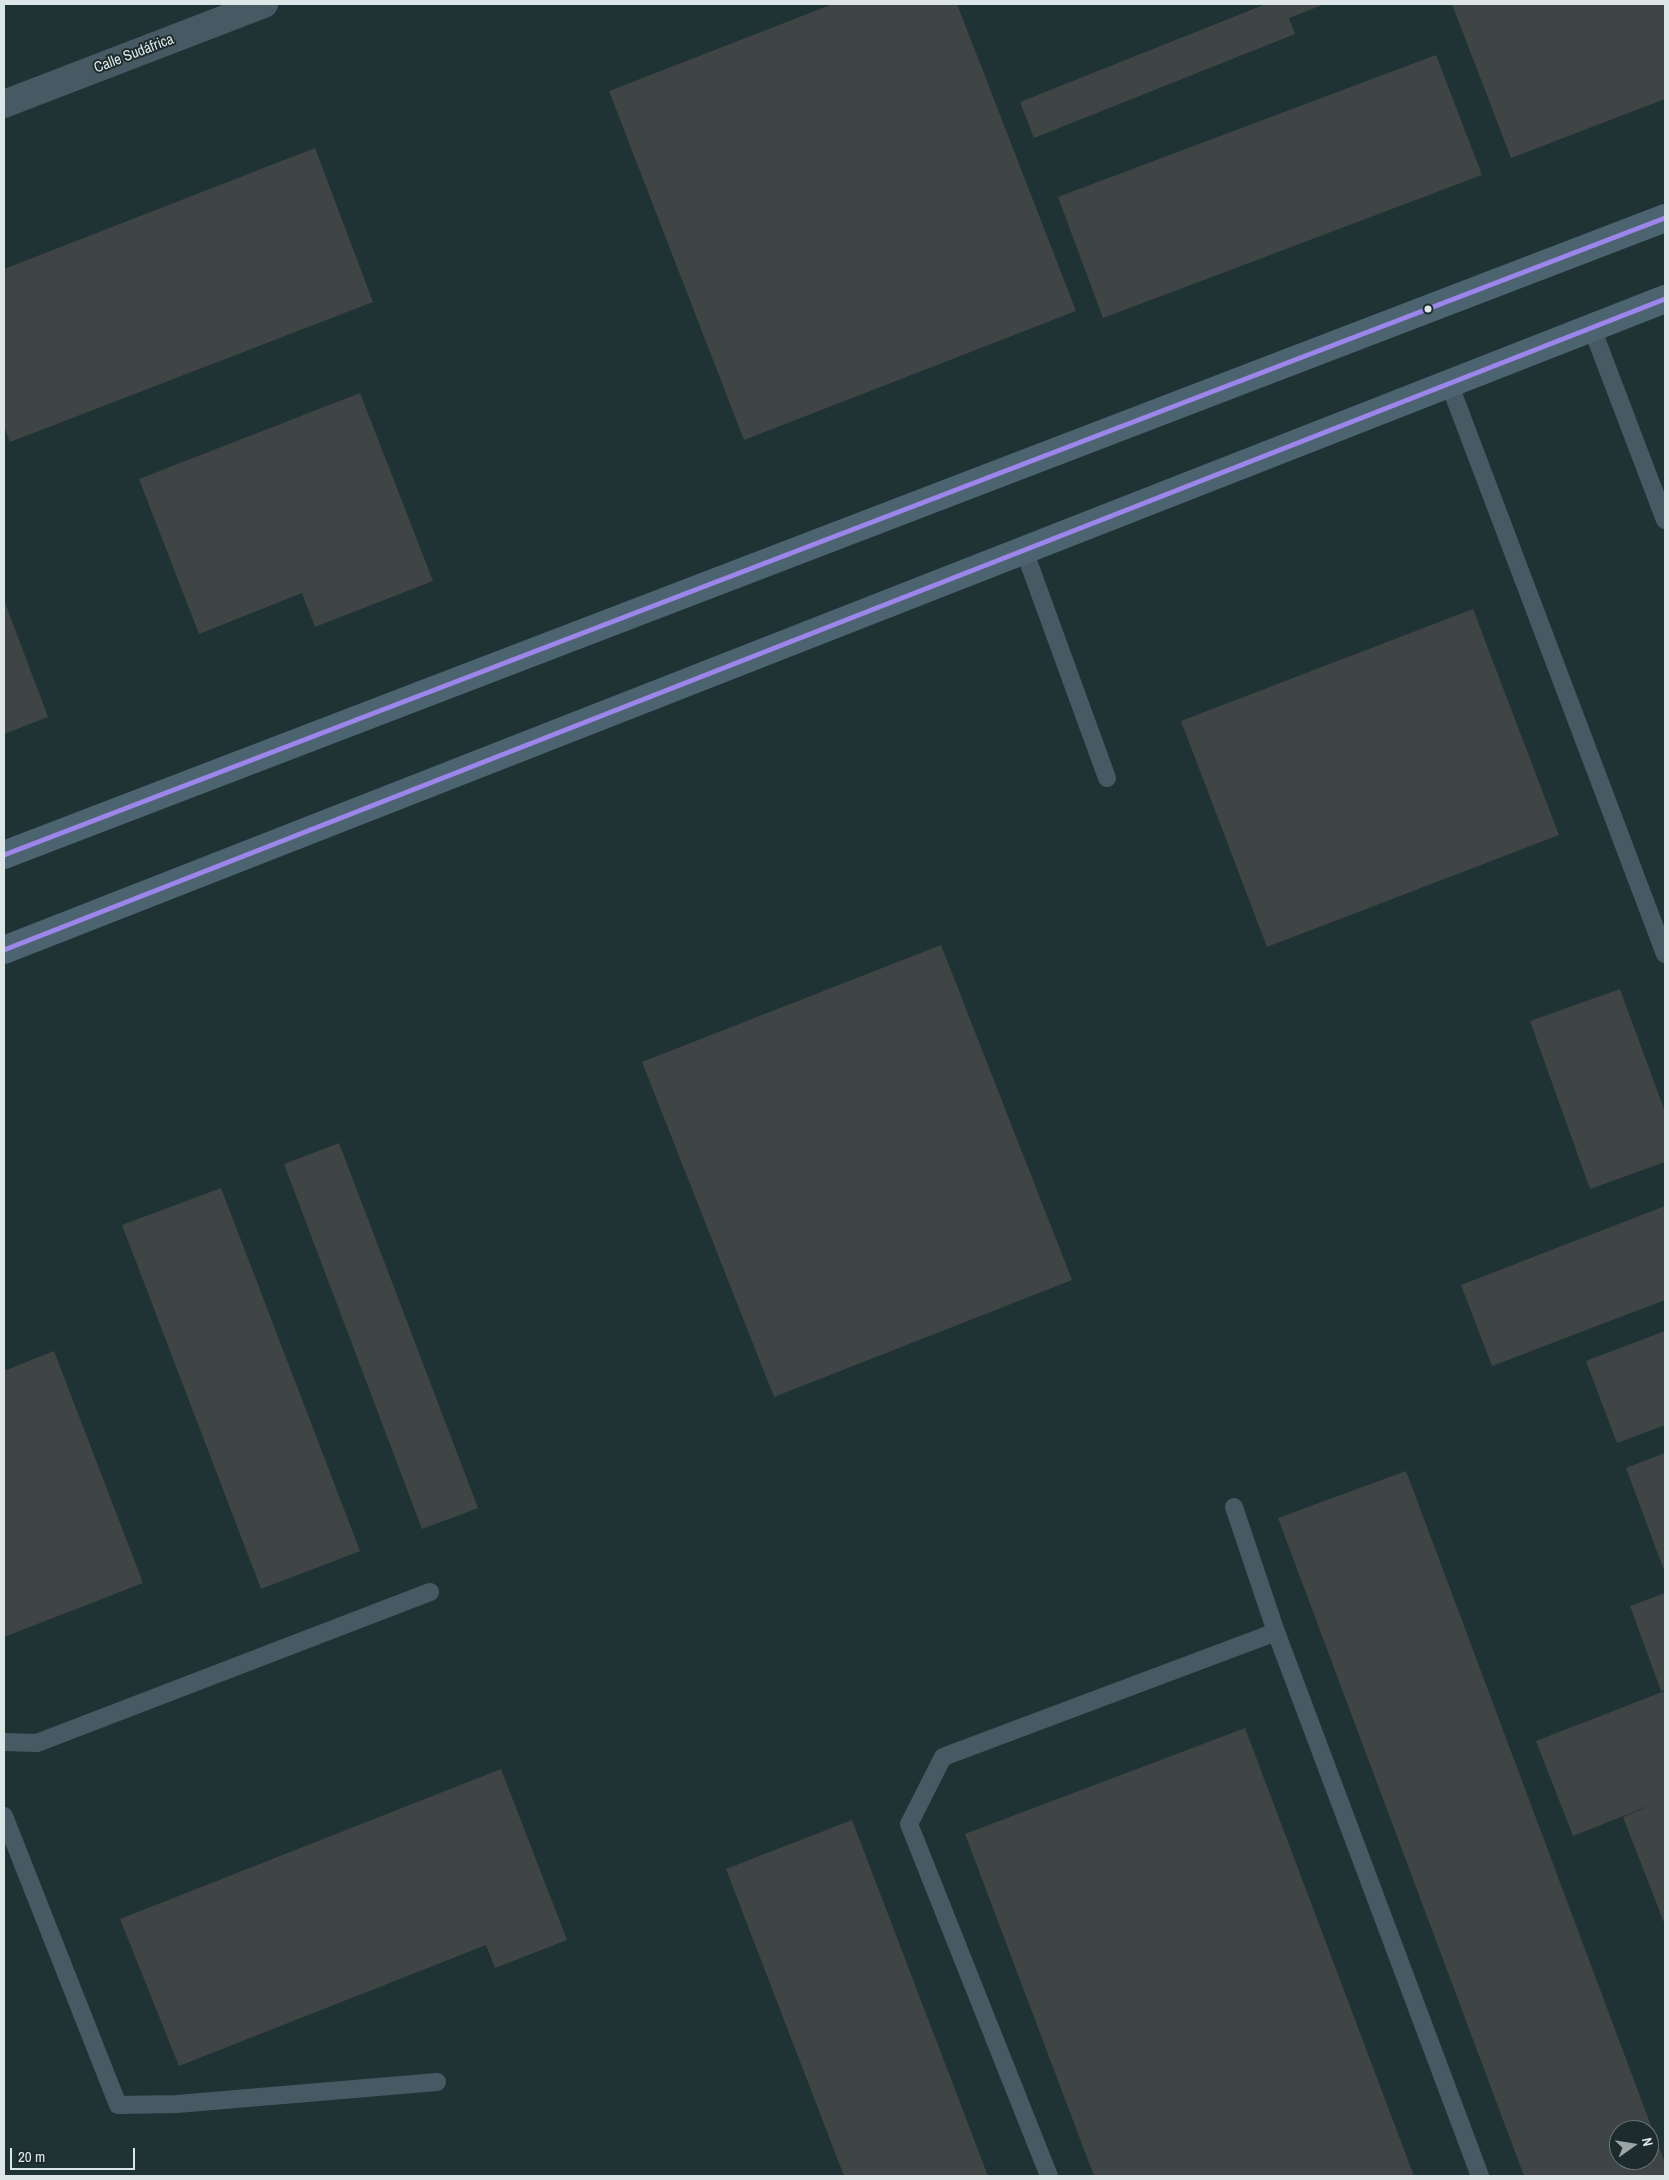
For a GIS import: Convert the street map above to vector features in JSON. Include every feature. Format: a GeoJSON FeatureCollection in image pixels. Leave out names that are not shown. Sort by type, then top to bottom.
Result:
{"type":"FeatureCollection","features":[{"type":"Feature","properties":{"kind":"main road"},"geometry":{"type":"LineString","coordinates":[[4,855],[1665,218]]}},
{"type":"Feature","properties":{"kind":"main road"},"geometry":{"type":"LineString","coordinates":[[4,950],[1665,299]]}},
{"type":"Feature","properties":{"kind":"street","name":"Calle Sudáfrica"},"geometry":{"type":"LineString","coordinates":[[4,104],[264,4]]}},
{"type":"Feature","properties":{"kind":"lane"},"geometry":{"type":"LineString","coordinates":[[1592,328],[1665,520]]}},
{"type":"Feature","properties":{"kind":"lane"},"geometry":{"type":"LineString","coordinates":[[1449,383],[1665,954]]}},
{"type":"Feature","properties":{"kind":"lane"},"geometry":{"type":"LineString","coordinates":[[1024,550],[1107,778]]}},
{"type":"Feature","properties":{"kind":"lane"},"geometry":{"type":"LineString","coordinates":[[1234,1507],[1276,1632],[1480,2176]]}},
{"type":"Feature","properties":{"kind":"lane"},"geometry":{"type":"LineString","coordinates":[[4,1742],[36,1743],[430,1592]]}},
{"type":"Feature","properties":{"kind":"lane"},"geometry":{"type":"LineString","coordinates":[[1049,2176],[909,1824],[943,1757],[1276,1632]]}},
{"type":"Feature","properties":{"kind":"lane"},"geometry":{"type":"LineString","coordinates":[[4,1816],[118,2105],[178,2104],[437,2082]]}},
{"type":"Feature","properties":{"kind":"shaded area"},"geometry":{"type":"Polygon","coordinates":[[[4,4],[1665,4],[1665,2176],[4,2176],[4,4]]]}},
{"type":"Feature","properties":{"kind":"building"},"geometry":{"type":"Polygon","coordinates":[[[833,4],[957,4],[1076,311],[744,440],[609,91],[833,4]]]}},
{"type":"Feature","properties":{"kind":"building"},"geometry":{"type":"Polygon","coordinates":[[[1266,4],[1325,4],[1289,18],[1295,34],[1034,138],[1020,102],[1266,4]]]}},
{"type":"Feature","properties":{"kind":"building"},"geometry":{"type":"Polygon","coordinates":[[[1452,4],[1665,4],[1665,99],[1511,158],[1452,4]]]}},
{"type":"Feature","properties":{"kind":"building"},"geometry":{"type":"Polygon","coordinates":[[[1436,55],[1482,175],[1103,318],[1058,197],[1436,55]]]}},
{"type":"Feature","properties":{"kind":"building"},"geometry":{"type":"Polygon","coordinates":[[[315,148],[373,302],[10,442],[4,426],[4,269],[315,148]]]}},
{"type":"Feature","properties":{"kind":"building"},"geometry":{"type":"Polygon","coordinates":[[[360,393],[433,581],[315,627],[302,593],[199,634],[139,479],[360,393]]]}},
{"type":"Feature","properties":{"kind":"building"},"geometry":{"type":"Polygon","coordinates":[[[4,600],[48,717],[4,734],[4,600]]]}},
{"type":"Feature","properties":{"kind":"building"},"geometry":{"type":"Polygon","coordinates":[[[1473,609],[1559,835],[1267,947],[1181,721],[1473,609]]]}},
{"type":"Feature","properties":{"kind":"building"},"geometry":{"type":"Polygon","coordinates":[[[941,945],[1072,1280],[774,1397],[642,1062],[941,945]]]}},
{"type":"Feature","properties":{"kind":"building"},"geometry":{"type":"Polygon","coordinates":[[[1620,989],[1665,1112],[1665,1162],[1590,1189],[1530,1021],[1620,989]]]}},
{"type":"Feature","properties":{"kind":"building"},"geometry":{"type":"Polygon","coordinates":[[[339,1143],[478,1508],[422,1529],[284,1164],[339,1143]]]}},
{"type":"Feature","properties":{"kind":"building"},"geometry":{"type":"Polygon","coordinates":[[[221,1188],[360,1551],[261,1589],[122,1225],[221,1188]]]}},
{"type":"Feature","properties":{"kind":"building"},"geometry":{"type":"Polygon","coordinates":[[[1665,1206],[1665,1300],[1492,1366],[1461,1285],[1665,1206]]]}},
{"type":"Feature","properties":{"kind":"building"},"geometry":{"type":"Polygon","coordinates":[[[1665,1331],[1665,1425],[1617,1443],[1586,1361],[1665,1331]]]}},
{"type":"Feature","properties":{"kind":"building"},"geometry":{"type":"Polygon","coordinates":[[[54,1351],[143,1583],[4,1637],[4,1371],[54,1351]]]}},
{"type":"Feature","properties":{"kind":"building"},"geometry":{"type":"Polygon","coordinates":[[[1665,1453],[1665,1573],[1626,1468],[1665,1453]]]}},
{"type":"Feature","properties":{"kind":"building"},"geometry":{"type":"Polygon","coordinates":[[[1406,1471],[1649,2120],[1609,2120],[1609,2170],[1659,2170],[1659,2147],[1665,2163],[1665,2176],[1524,2176],[1278,1518],[1406,1471]]]}},
{"type":"Feature","properties":{"kind":"building"},"geometry":{"type":"Polygon","coordinates":[[[1665,1593],[1665,1690],[1661,1691],[1630,1606],[1665,1593]]]}},
{"type":"Feature","properties":{"kind":"building"},"geometry":{"type":"Polygon","coordinates":[[[1665,1691],[1665,1925],[1623,1817],[1661,1801],[1573,1836],[1536,1741],[1665,1691]]]}},
{"type":"Feature","properties":{"kind":"building"},"geometry":{"type":"Polygon","coordinates":[[[1245,1728],[1414,2176],[1094,2176],[965,1834],[1245,1728]]]}},
{"type":"Feature","properties":{"kind":"building"},"geometry":{"type":"Polygon","coordinates":[[[501,1769],[567,1940],[495,1968],[486,1945],[179,2066],[120,1919],[501,1769]]]}},
{"type":"Feature","properties":{"kind":"building"},"geometry":{"type":"Polygon","coordinates":[[[852,1820],[988,2176],[844,2176],[726,1869],[852,1820]]]}},
{"type":"Feature","properties":{"kind":"transit line"},"geometry":{"type":"LineString","coordinates":[[4,855],[1665,218]]}},
{"type":"Feature","properties":{"kind":"transit line"},"geometry":{"type":"LineString","coordinates":[[4,950],[1665,299]]}}]}
